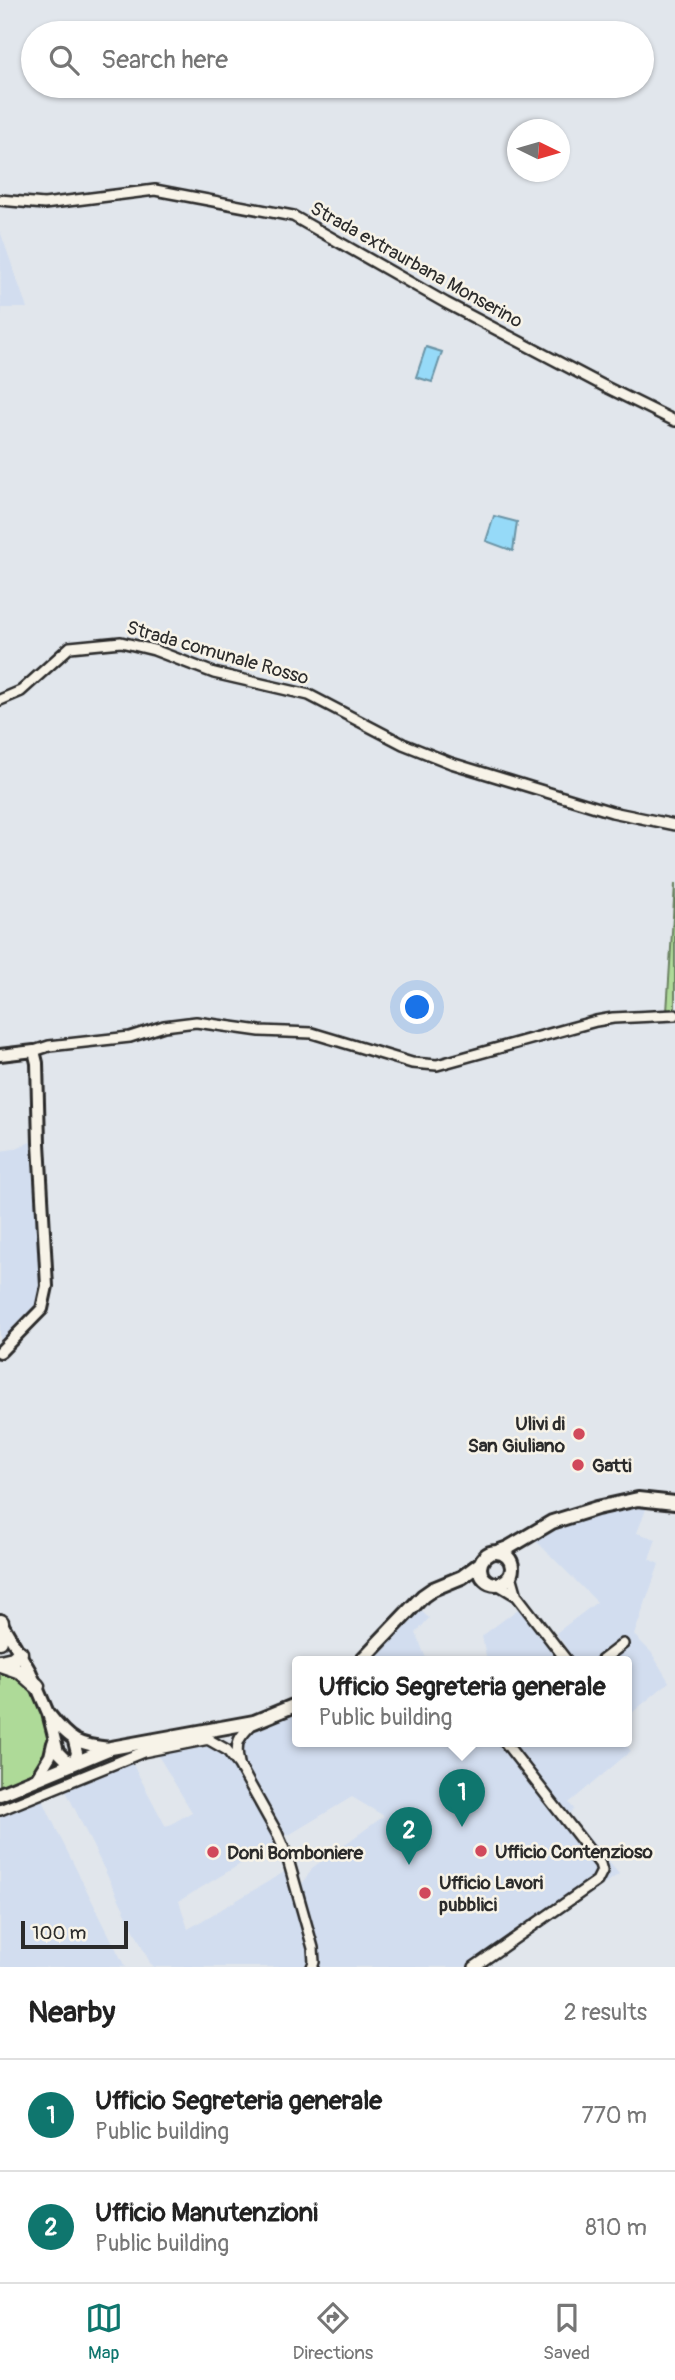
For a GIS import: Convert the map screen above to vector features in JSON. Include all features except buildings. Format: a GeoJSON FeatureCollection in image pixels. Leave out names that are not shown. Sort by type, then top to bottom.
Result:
{"type":"FeatureCollection","features":[{"type":"Feature","properties":{"kind":"highway"},"geometry":{"type":"LineString","coordinates":[[0,1642],[1,1621]]}},
{"type":"Feature","properties":{"kind":"highway"},"geometry":{"type":"LineString","coordinates":[[0,1653],[20,1653]]}},
{"type":"Feature","properties":{"kind":"highway"},"geometry":{"type":"LineString","coordinates":[[0,1663],[13,1660],[20,1653]]}},
{"type":"Feature","properties":{"kind":"highway"},"geometry":{"type":"LineString","coordinates":[[0,1663],[20,1671],[37,1686]]}},
{"type":"Feature","properties":{"kind":"main road"},"geometry":{"type":"LineString","coordinates":[[366,1656],[423,1596],[462,1577],[487,1555],[519,1542],[552,1522],[638,1499],[675,1503]]}},
{"type":"Feature","properties":{"kind":"main road"},"geometry":{"type":"LineString","coordinates":[[481,1563],[487,1582],[497,1584],[507,1580],[519,1542]]}},
{"type":"Feature","properties":{"kind":"main road"},"geometry":{"type":"LineString","coordinates":[[496,1552],[506,1555],[511,1569]]}},
{"type":"Feature","properties":{"kind":"main road"},"geometry":{"type":"LineString","coordinates":[[462,1577],[484,1578]]}},
{"type":"Feature","properties":{"kind":"main road"},"geometry":{"type":"LineString","coordinates":[[0,1794],[111,1748],[254,1722],[292,1706]]}},
{"type":"Feature","properties":{"kind":"street","name":"Strada extraurbana Monserino"},"geometry":{"type":"LineString","coordinates":[[0,200],[44,204],[155,190],[293,216],[446,303],[675,421]]}},
{"type":"Feature","properties":{"kind":"street","name":"Strada comunale Rosso"},"geometry":{"type":"LineString","coordinates":[[0,699],[21,691],[70,647],[121,642],[154,650],[214,673],[309,695],[403,744],[452,763],[612,812],[675,825]]}},
{"type":"Feature","properties":{"kind":"street"},"geometry":{"type":"LineString","coordinates":[[0,1055],[34,1051],[49,1046],[130,1038],[163,1026],[196,1022],[260,1031],[312,1033],[412,1063],[437,1065],[596,1021],[675,1015]]}},
{"type":"Feature","properties":{"kind":"street"},"geometry":{"type":"LineString","coordinates":[[0,1352],[40,1312],[47,1293],[37,1063],[34,1051]]}},
{"type":"Feature","properties":{"kind":"street"},"geometry":{"type":"LineString","coordinates":[[511,1569],[517,1596]]}},
{"type":"Feature","properties":{"kind":"street"},"geometry":{"type":"LineString","coordinates":[[497,1584],[517,1596],[562,1656]]}},
{"type":"Feature","properties":{"kind":"street"},"geometry":{"type":"LineString","coordinates":[[1,1621],[37,1686],[61,1756],[74,1762],[77,1753],[74,1741]]}},
{"type":"Feature","properties":{"kind":"street"},"geometry":{"type":"LineString","coordinates":[[607,1656],[623,1644]]}},
{"type":"Feature","properties":{"kind":"street"},"geometry":{"type":"LineString","coordinates":[[48,1713],[74,1741],[111,1748]]}},
{"type":"Feature","properties":{"kind":"street"},"geometry":{"type":"LineString","coordinates":[[231,1749],[254,1722]]}},
{"type":"Feature","properties":{"kind":"street"},"geometry":{"type":"LineString","coordinates":[[225,1728],[222,1737],[281,1840],[316,1965]]}},
{"type":"Feature","properties":{"kind":"street"},"geometry":{"type":"LineString","coordinates":[[197,1733],[231,1749]]}},
{"type":"Feature","properties":{"kind":"street"},"geometry":{"type":"LineString","coordinates":[[0,1810],[143,1752],[210,1739]]}},
{"type":"Feature","properties":{"kind":"street"},"geometry":{"type":"LineString","coordinates":[[37,1777],[50,1756],[54,1740]]}},
{"type":"Feature","properties":{"kind":"street"},"geometry":{"type":"LineString","coordinates":[[474,1967],[597,1881],[602,1871],[600,1864],[509,1747]]}},
{"type":"Feature","properties":{"kind":"shaded area"},"geometry":{"type":"Polygon","coordinates":[[[0,231],[27,308],[2,308],[1,316],[0,231]]]}},
{"type":"Feature","properties":{"kind":"shaded area"},"geometry":{"type":"Polygon","coordinates":[[[35,1140],[44,1288],[37,1309],[0,1347],[0,1151],[14,1149],[35,1140]]]}},
{"type":"Feature","properties":{"kind":"shaded area"},"geometry":{"type":"Polygon","coordinates":[[[648,1504],[637,1533],[656,1539],[649,1559],[659,1564],[634,1635],[651,1652],[669,1682],[632,1713],[632,1656],[486,1656],[482,1636],[518,1609],[556,1655],[566,1647],[556,1633],[597,1602],[533,1538],[592,1515],[648,1504]]]}},
{"type":"Feature","properties":{"kind":"shaded area"},"geometry":{"type":"Polygon","coordinates":[[[420,1610],[429,1618],[416,1633],[425,1656],[377,1656],[420,1610]]]}},
{"type":"Feature","properties":{"kind":"shaded area"},"geometry":{"type":"Polygon","coordinates":[[[292,1712],[292,1747],[628,1747],[631,1751],[569,1803],[574,1809],[569,1814],[619,1874],[486,1967],[152,1967],[65,1789],[131,1761],[166,1827],[192,1812],[156,1752],[209,1743],[218,1747],[229,1760],[277,1842],[179,1901],[188,1929],[286,1871],[291,1886],[304,1882],[312,1868],[384,1816],[352,1797],[287,1836],[241,1755],[244,1740],[251,1732],[292,1712]]]}},
{"type":"Feature","properties":{"kind":"shaded area"},"geometry":{"type":"Polygon","coordinates":[[[42,1798],[125,1967],[0,1967],[0,1815],[42,1798]]]}},
{"type":"Feature","properties":{"kind":"green space"},"geometry":{"type":"Polygon","coordinates":[[[675,884],[675,1010],[667,1012],[675,884]]]}},
{"type":"Feature","properties":{"kind":"green space"},"geometry":{"type":"Polygon","coordinates":[[[0,1668],[11,1673],[31,1692],[45,1718],[49,1745],[45,1757],[36,1768],[0,1787],[0,1668]]]}},
{"type":"Feature","properties":{"kind":"water"},"geometry":{"type":"Polygon","coordinates":[[[426,347],[442,352],[432,382],[416,377],[426,347]]]}},
{"type":"Feature","properties":{"kind":"water"},"geometry":{"type":"Polygon","coordinates":[[[494,516],[517,522],[513,551],[486,541],[494,516]]]}},
{"type":"Feature","properties":{"kind":"place","name":"Ulivi di San Giuliano"},"geometry":{"type":"Point","coordinates":[579,1434]}},
{"type":"Feature","properties":{"kind":"place","name":"Gatti"},"geometry":{"type":"Point","coordinates":[578,1465]}},
{"type":"Feature","properties":{"kind":"place","name":"Ufficio Segreteria generale"},"geometry":{"type":"Point","coordinates":[462,1827]}},
{"type":"Feature","properties":{"kind":"place","name":"Ufficio Contenzioso"},"geometry":{"type":"Point","coordinates":[481,1851]}},
{"type":"Feature","properties":{"kind":"place","name":"Doni Bomboniere"},"geometry":{"type":"Point","coordinates":[213,1852]}},
{"type":"Feature","properties":{"kind":"place","name":"Ufficio Manutenzioni"},"geometry":{"type":"Point","coordinates":[409,1865]}},
{"type":"Feature","properties":{"kind":"place","name":"Ufficio Lavori pubblici"},"geometry":{"type":"Point","coordinates":[425,1893]}}]}
